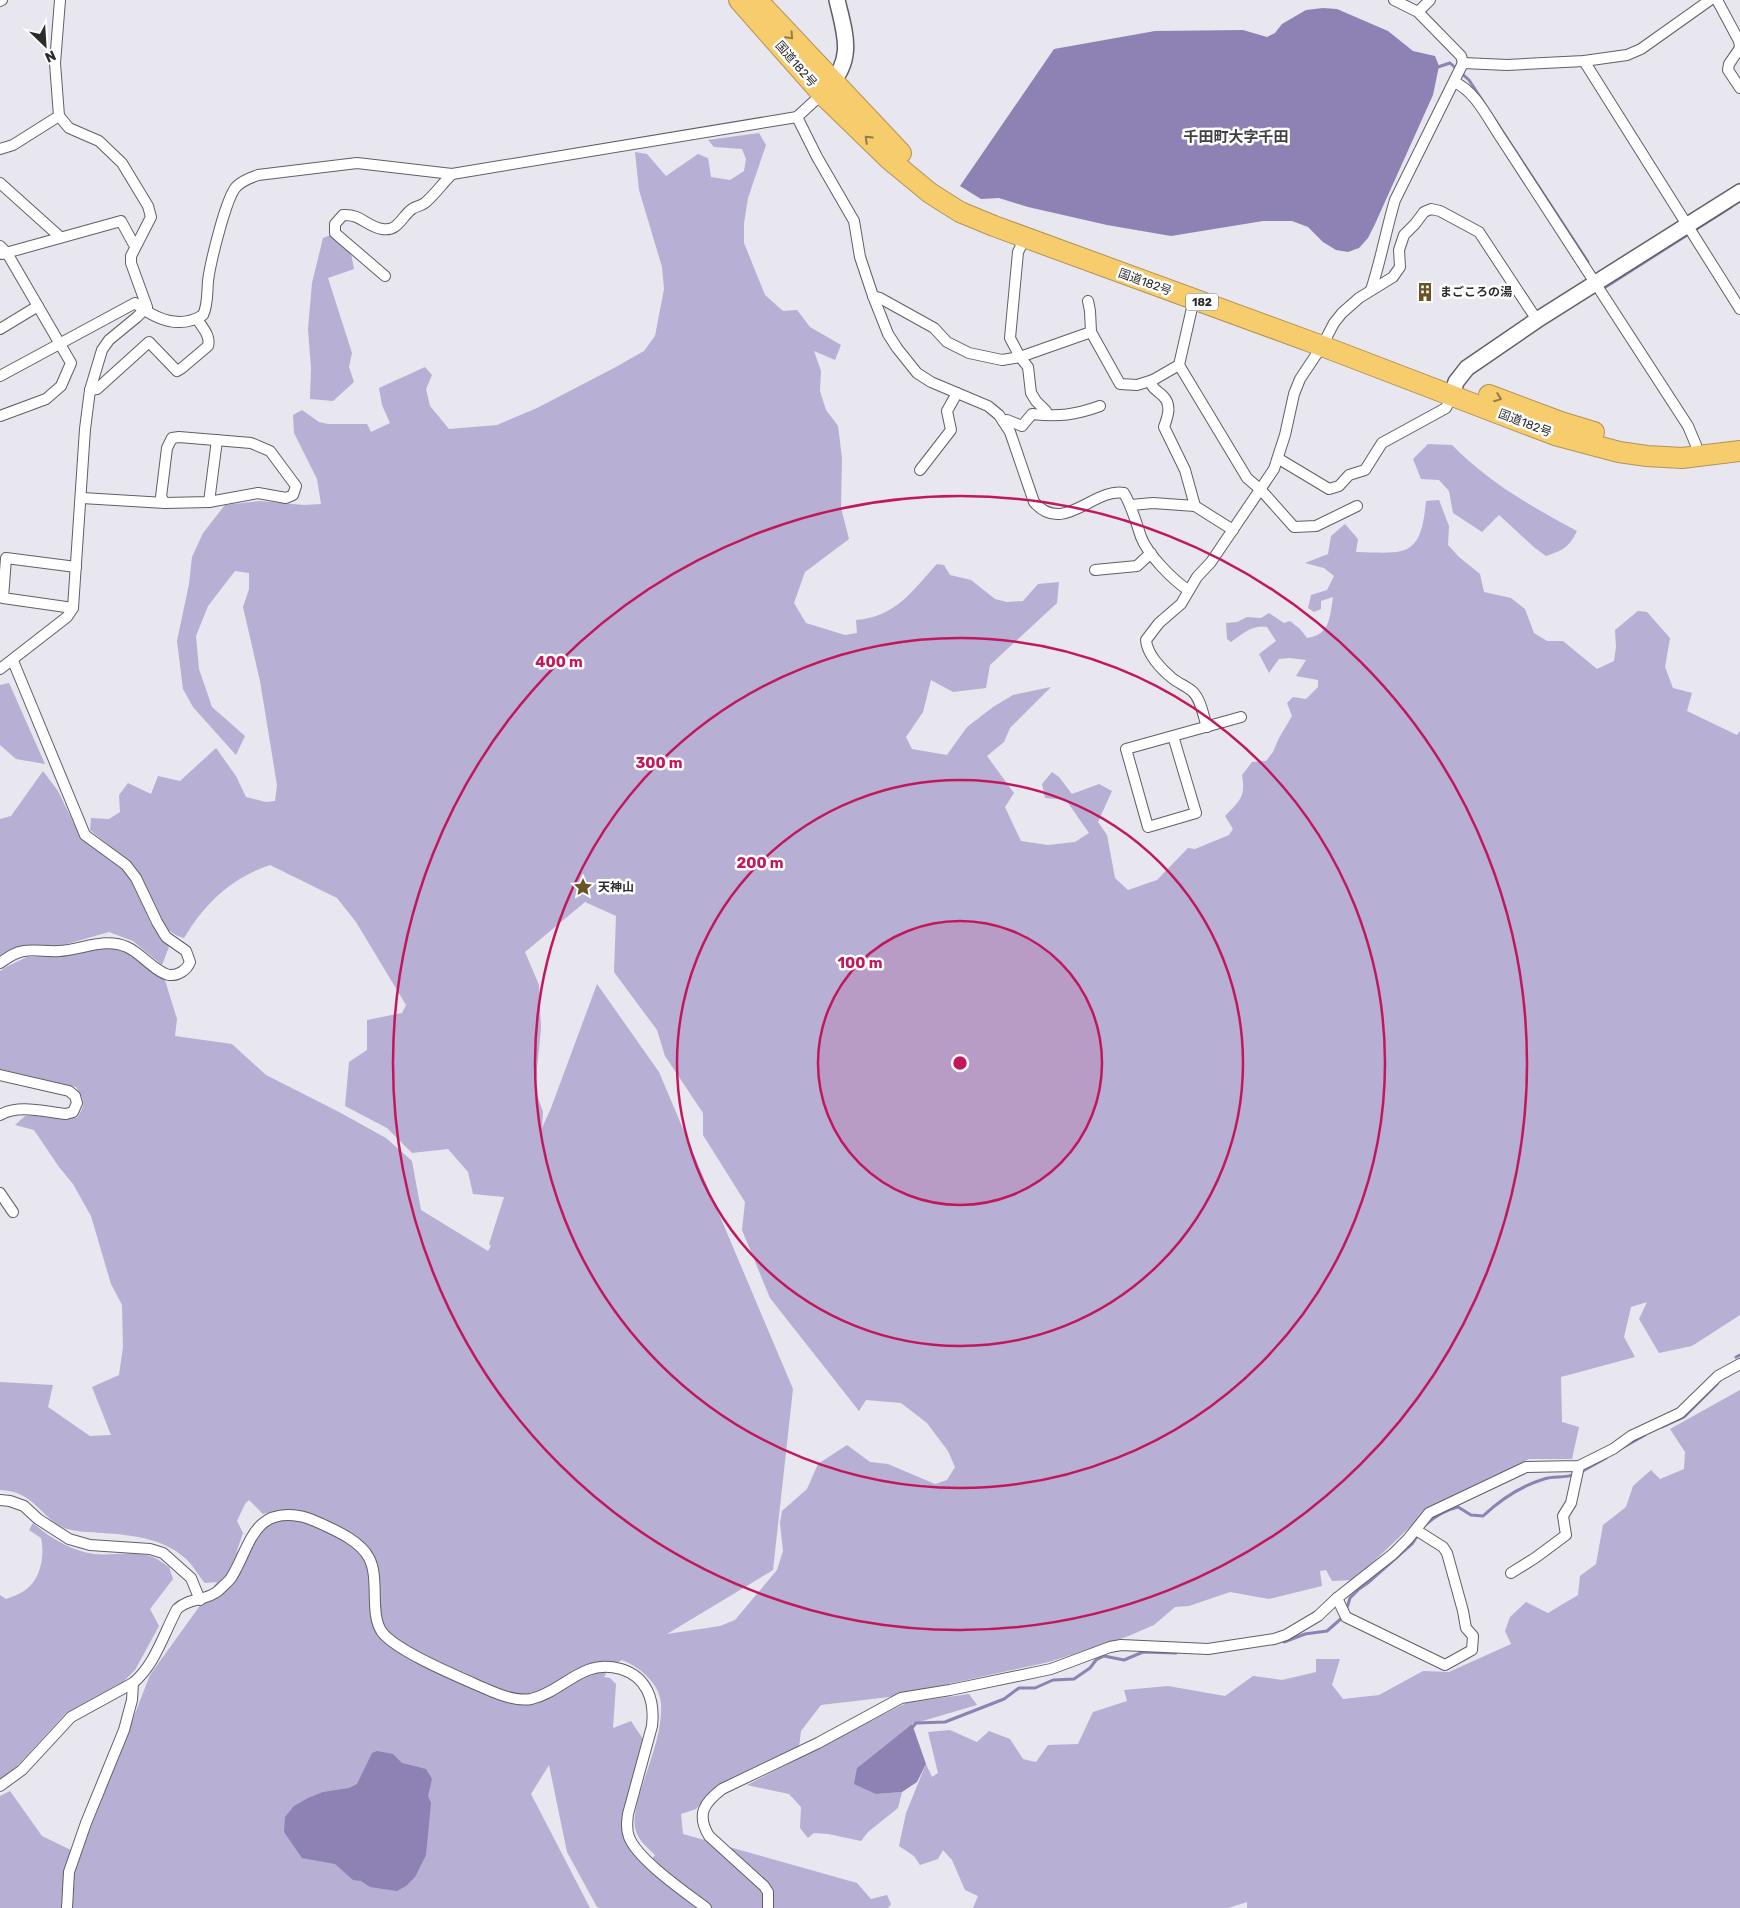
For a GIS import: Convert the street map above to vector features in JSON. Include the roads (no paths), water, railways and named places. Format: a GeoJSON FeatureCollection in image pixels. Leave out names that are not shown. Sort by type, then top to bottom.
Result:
{"type":"FeatureCollection","features":[{"type":"Feature","properties":{"kind":"highway","name":"国道182号"},"geometry":{"type":"LineString","coordinates":[[739,0],[828,88],[937,184],[999,216],[1454,389],[1622,441],[1648,445],[1680,446],[1740,439]]}},
{"type":"Feature","properties":{"kind":"highway","name":"国道182号"},"geometry":{"type":"LineString","coordinates":[[756,0],[890,160],[930,193],[960,212],[1025,238],[1194,299],[1325,341]]}},
{"type":"Feature","properties":{"kind":"highway","name":"国道182号"},"geometry":{"type":"LineString","coordinates":[[1454,389],[1555,435],[1618,452],[1682,458],[1740,451]]}},
{"type":"Feature","properties":{"kind":"street"},"geometry":{"type":"LineString","coordinates":[[0,669],[13,661],[67,617],[73,608],[82,498],[85,430],[90,390],[102,350],[109,340],[145,311],[147,307],[131,263],[131,256],[150,217],[148,206],[128,170],[106,147],[99,141],[69,128],[58,116],[55,64],[60,0]]}},
{"type":"Feature","properties":{"kind":"street"},"geometry":{"type":"LineString","coordinates":[[0,376],[135,303],[162,320],[176,322],[197,319],[203,315],[206,310],[208,279],[226,205],[233,191],[243,181],[258,176],[357,163],[452,174],[797,117],[828,88],[842,69],[846,35],[837,0]]}},
{"type":"Feature","properties":{"kind":"street"},"geometry":{"type":"LineString","coordinates":[[1371,290],[1382,257],[1395,200],[1458,72],[1461,56],[1418,12],[1394,0]]}},
{"type":"Feature","properties":{"kind":"street"},"geometry":{"type":"LineString","coordinates":[[1418,12],[1430,0]]}},
{"type":"Feature","properties":{"kind":"street"},"geometry":{"type":"LineString","coordinates":[[1458,72],[1507,65],[1584,61],[1627,55],[1635,52],[1710,0]]}},
{"type":"Feature","properties":{"kind":"street"},"geometry":{"type":"LineString","coordinates":[[1717,0],[1739,41],[1740,48],[1729,64],[1728,70],[1740,88]]}},
{"type":"Feature","properties":{"kind":"street"},"geometry":{"type":"LineString","coordinates":[[1584,61],[1740,309]]}},
{"type":"Feature","properties":{"kind":"street"},"geometry":{"type":"LineString","coordinates":[[1458,72],[1463,86],[1471,94],[1688,426],[1696,445]]}},
{"type":"Feature","properties":{"kind":"street"},"geometry":{"type":"LineString","coordinates":[[0,149],[13,145],[58,116]]}},
{"type":"Feature","properties":{"kind":"street"},"geometry":{"type":"LineString","coordinates":[[797,117],[817,157],[854,222],[860,257],[873,296],[888,334],[906,362],[917,373],[931,382],[988,406],[1003,421],[1010,432],[1034,502],[1040,509],[1050,514],[1064,513],[1081,508],[1117,492],[1124,493],[1131,505],[1142,540],[1178,583],[1188,590]]}},
{"type":"Feature","properties":{"kind":"street"},"geometry":{"type":"LineString","coordinates":[[385,276],[335,233],[335,224],[343,215],[354,214],[370,225],[383,230],[389,229],[400,223],[411,210],[424,204],[452,174]]}},
{"type":"Feature","properties":{"kind":"street"},"geometry":{"type":"LineString","coordinates":[[0,183],[59,238]]}},
{"type":"Feature","properties":{"kind":"street"},"geometry":{"type":"LineString","coordinates":[[1279,459],[1329,488],[1340,486],[1349,475],[1365,470],[1382,444],[1446,408],[1454,389],[1467,368],[1537,320],[1596,283],[1690,230],[1740,192]]}},
{"type":"Feature","properties":{"kind":"street"},"geometry":{"type":"LineString","coordinates":[[1207,726],[1200,704],[1193,692],[1172,678],[1162,668],[1147,648],[1146,640],[1159,623],[1181,604],[1197,577],[1211,562],[1261,490],[1279,459],[1294,394],[1300,379],[1342,313],[1371,290],[1392,277],[1400,267],[1399,250],[1404,235],[1416,224],[1424,212],[1431,209],[1440,211],[1479,232],[1537,320]]}},
{"type":"Feature","properties":{"kind":"street"},"geometry":{"type":"LineString","coordinates":[[0,416],[46,399],[61,386],[71,363],[38,306],[2,251],[121,221],[136,245]]}},
{"type":"Feature","properties":{"kind":"street"},"geometry":{"type":"LineString","coordinates":[[1025,238],[1018,252],[1010,338],[1020,357],[1028,367],[1031,393],[1046,411],[1046,415]]}},
{"type":"Feature","properties":{"kind":"street"},"geometry":{"type":"LineString","coordinates":[[873,296],[934,328],[947,342],[969,353],[1002,360],[1020,357],[1091,332]]}},
{"type":"Feature","properties":{"kind":"street"},"geometry":{"type":"LineString","coordinates":[[1194,299],[1179,365],[1247,478],[1261,490],[1294,526],[1316,526],[1357,506]]}},
{"type":"Feature","properties":{"kind":"street"},"geometry":{"type":"LineString","coordinates":[[1088,301],[1091,332],[1120,384],[1137,385],[1153,380],[1179,365]]}},
{"type":"Feature","properties":{"kind":"street"},"geometry":{"type":"LineString","coordinates":[[0,329],[38,306]]}},
{"type":"Feature","properties":{"kind":"street"},"geometry":{"type":"LineString","coordinates":[[90,390],[97,389],[149,342],[177,371],[182,368],[210,342],[197,319]]}},
{"type":"Feature","properties":{"kind":"street"},"geometry":{"type":"LineString","coordinates":[[1153,380],[1153,389],[1165,397],[1170,410],[1164,427],[1185,470],[1195,506]]}},
{"type":"Feature","properties":{"kind":"street"},"geometry":{"type":"LineString","coordinates":[[920,470],[950,430],[947,412],[957,393]]}},
{"type":"Feature","properties":{"kind":"street"},"geometry":{"type":"LineString","coordinates":[[1003,421],[1007,420],[1022,426],[1032,414],[1054,416],[1079,414],[1100,406]]}},
{"type":"Feature","properties":{"kind":"street"},"geometry":{"type":"LineString","coordinates":[[82,498],[165,503],[209,502],[258,493],[286,498],[293,495],[296,486],[270,451],[250,442],[179,437],[172,438],[167,448],[161,496],[165,503]]}},
{"type":"Feature","properties":{"kind":"street"},"geometry":{"type":"LineString","coordinates":[[209,502],[217,440]]}},
{"type":"Feature","properties":{"kind":"street"},"geometry":{"type":"LineString","coordinates":[[1131,505],[1153,502],[1195,506],[1233,530]]}},
{"type":"Feature","properties":{"kind":"street"},"geometry":{"type":"LineString","coordinates":[[1095,570],[1137,566],[1151,553]]}},
{"type":"Feature","properties":{"kind":"street"},"geometry":{"type":"LineString","coordinates":[[73,608],[3,598],[6,558],[76,567]]}},
{"type":"Feature","properties":{"kind":"street"},"geometry":{"type":"LineString","coordinates":[[0,963],[24,950],[60,951],[108,942],[125,946],[138,952],[157,969],[168,974],[183,972],[190,962],[186,951],[166,937],[156,922],[136,878],[126,866],[85,835],[13,661]]}},
{"type":"Feature","properties":{"kind":"street"},"geometry":{"type":"LineString","coordinates":[[1173,736],[1196,814],[1148,827],[1126,749],[1207,726],[1242,717]]}},
{"type":"Feature","properties":{"kind":"street"},"geometry":{"type":"LineString","coordinates":[[0,1076],[69,1091],[75,1096],[78,1103],[72,1112],[66,1114],[17,1109],[0,1115]]}},
{"type":"Feature","properties":{"kind":"street"},"geometry":{"type":"LineString","coordinates":[[0,1193],[13,1212]]}},
{"type":"Feature","properties":{"kind":"street"},"geometry":{"type":"LineString","coordinates":[[768,1908],[768,1892],[764,1886],[709,1836],[704,1826],[702,1819],[704,1806],[711,1797],[730,1785],[818,1743],[901,1698],[950,1690],[1051,1668],[1110,1647],[1121,1645],[1208,1649],[1274,1639],[1298,1629],[1318,1616],[1337,1598],[1393,1554],[1429,1513],[1516,1471],[1536,1466],[1579,1466],[1613,1449],[1631,1436],[1680,1413],[1718,1376],[1740,1364]]}},
{"type":"Feature","properties":{"kind":"street"},"geometry":{"type":"LineString","coordinates":[[1511,1573],[1566,1535],[1563,1516],[1570,1503],[1579,1466]]}},
{"type":"Feature","properties":{"kind":"street"},"geometry":{"type":"LineString","coordinates":[[0,1500],[24,1506],[38,1519],[69,1539],[90,1545],[150,1549],[163,1554],[191,1578],[200,1600]]}},
{"type":"Feature","properties":{"kind":"street"},"geometry":{"type":"LineString","coordinates":[[0,1786],[22,1770],[71,1717],[134,1683],[145,1671],[177,1609],[184,1602],[200,1600],[216,1593],[230,1578],[256,1529],[265,1521],[289,1515],[301,1516],[333,1529],[359,1546],[368,1555],[371,1562],[378,1623],[381,1631],[400,1648],[508,1697],[528,1699],[544,1696],[589,1669],[600,1667],[614,1667],[630,1672],[644,1684],[649,1693],[654,1714],[628,1814],[628,1835],[633,1845],[652,1865],[706,1908]]}},
{"type":"Feature","properties":{"kind":"street"},"geometry":{"type":"LineString","coordinates":[[1337,1598],[1346,1617],[1445,1665],[1472,1650],[1474,1636],[1466,1628],[1447,1553],[1443,1547],[1416,1530]]}},
{"type":"Feature","properties":{"kind":"street"},"geometry":{"type":"LineString","coordinates":[[67,1908],[69,1872],[86,1823],[124,1730],[132,1700],[134,1683]]}},
{"type":"Feature","properties":{"kind":"waterway"},"geometry":{"type":"LineString","coordinates":[[1435,68],[1450,63],[1469,80],[1588,262]]}},
{"type":"Feature","properties":{"kind":"waterway"},"geometry":{"type":"LineString","coordinates":[[1603,287],[1731,207]]}},
{"type":"Feature","properties":{"kind":"waterway"},"geometry":{"type":"LineString","coordinates":[[1736,1357],[1740,1355]]}},
{"type":"Feature","properties":{"kind":"waterway"},"geometry":{"type":"LineString","coordinates":[[1662,1427],[1684,1417],[1717,1384]]}},
{"type":"Feature","properties":{"kind":"waterway"},"geometry":{"type":"LineString","coordinates":[[1622,1448],[1645,1435]]}},
{"type":"Feature","properties":{"kind":"waterway"},"geometry":{"type":"LineString","coordinates":[[1581,1472],[1606,1458]]}},
{"type":"Feature","properties":{"kind":"waterway"},"geometry":{"type":"LineString","coordinates":[[1424,1526],[1440,1514],[1458,1507],[1471,1515],[1483,1516],[1496,1504],[1527,1485],[1548,1478],[1575,1474]]}},
{"type":"Feature","properties":{"kind":"waterway"},"geometry":{"type":"LineString","coordinates":[[1346,1611],[1350,1598],[1412,1544],[1419,1533]]}},
{"type":"Feature","properties":{"kind":"waterway"},"geometry":{"type":"LineString","coordinates":[[1284,1642],[1305,1634],[1327,1631],[1343,1617]]}},
{"type":"Feature","properties":{"kind":"waterway"},"geometry":{"type":"LineString","coordinates":[[911,1729],[916,1723],[945,1722],[1004,1699],[1019,1688],[1035,1688],[1053,1680],[1074,1679],[1090,1668],[1096,1660],[1104,1656],[1124,1660],[1143,1652],[1176,1653]]}},
{"type":"Feature","properties":{"kind":"place","name":"まごころの湯"},"geometry":{"type":"Point","coordinates":[1425,292]}},
{"type":"Feature","properties":{"kind":"place","name":"天神山"},"geometry":{"type":"Point","coordinates":[583,887]}},
{"type":"Feature","properties":{"kind":"district","name":"千田町大字千田"},"geometry":{"type":"Point","coordinates":[1236,137]}}]}
